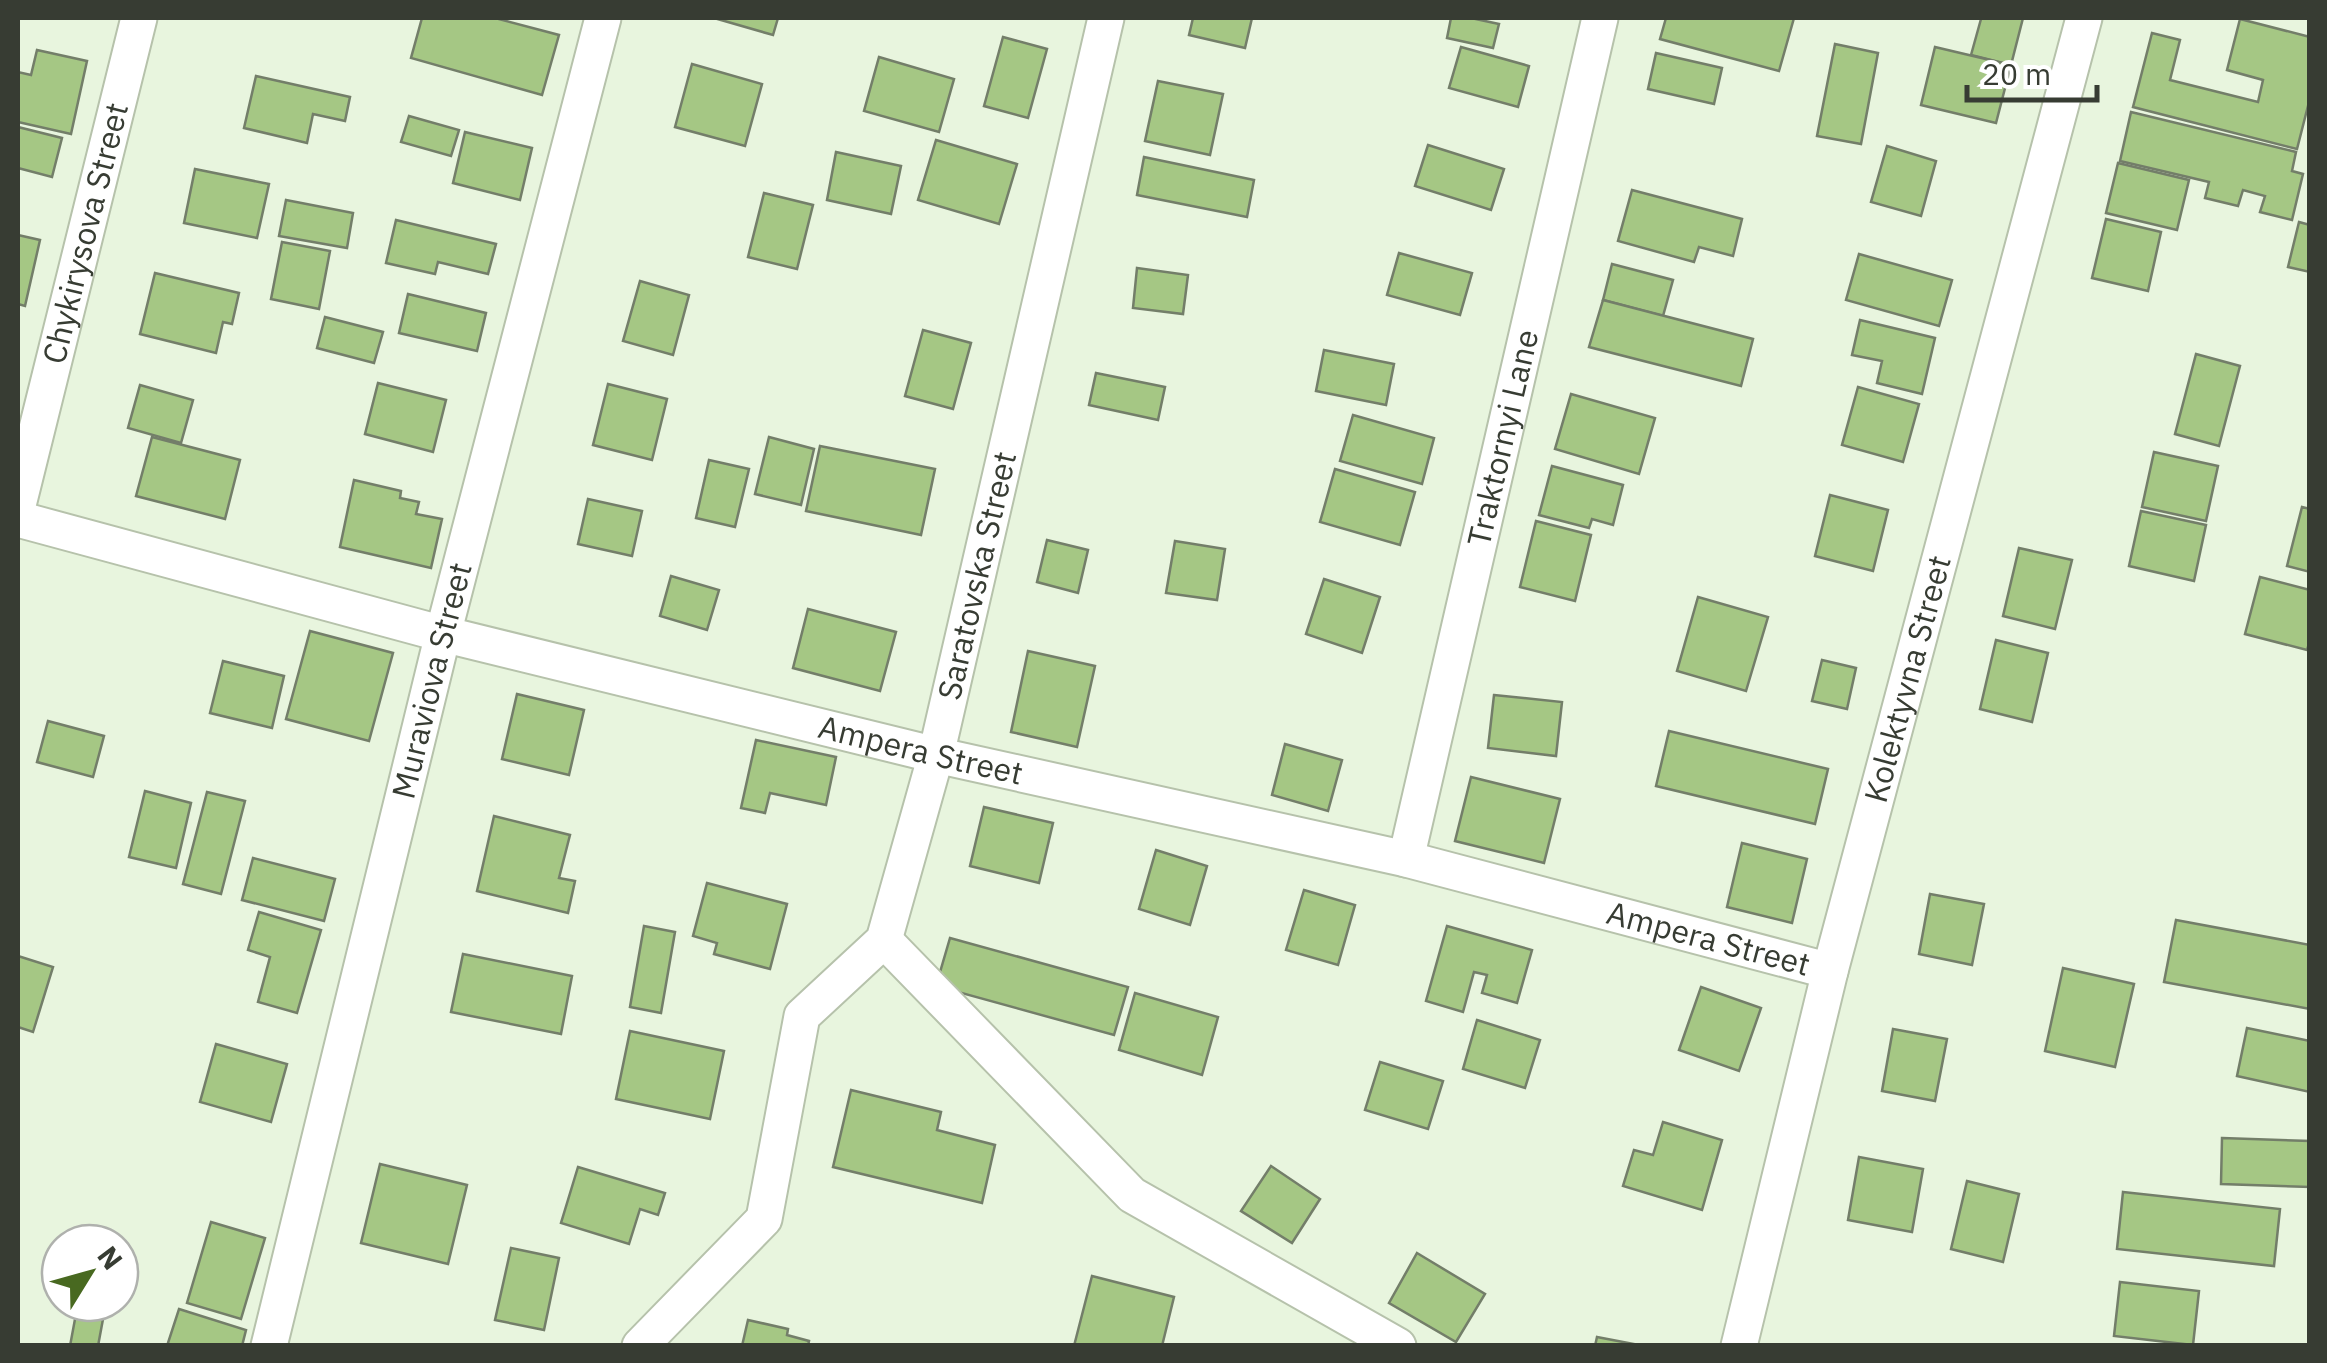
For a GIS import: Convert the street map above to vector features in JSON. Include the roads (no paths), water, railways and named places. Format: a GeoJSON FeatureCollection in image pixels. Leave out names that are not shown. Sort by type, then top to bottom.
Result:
{"type":"FeatureCollection","features":[{"type":"Feature","properties":{"kind":"street","name":"Chykirysova Street"},"geometry":{"type":"LineString","coordinates":[[18,505],[139,18]]}},
{"type":"Feature","properties":{"kind":"street","name":"Muraviova Street"},"geometry":{"type":"LineString","coordinates":[[269,1346],[443,634],[602,18]]}},
{"type":"Feature","properties":{"kind":"street","name":"Saratovska Street"},"geometry":{"type":"LineString","coordinates":[[884,940],[936,754],[1106,18]]}},
{"type":"Feature","properties":{"kind":"street","name":"Traktornyi Lane"},"geometry":{"type":"LineString","coordinates":[[1406,859],[1600,18]]}},
{"type":"Feature","properties":{"kind":"street","name":"Kolektyvna Street"},"geometry":{"type":"LineString","coordinates":[[1738,1346],[1830,971],[2084,18]]}},
{"type":"Feature","properties":{"kind":"street","name":"Ampera Street"},"geometry":{"type":"LineString","coordinates":[[18,519],[443,634],[936,754],[1406,859],[1830,971]]}},
{"type":"Feature","properties":{"kind":"street"},"geometry":{"type":"LineString","coordinates":[[640,1346],[764,1219],[802,1016],[884,940],[1132,1195],[1398,1346]]}}]}
